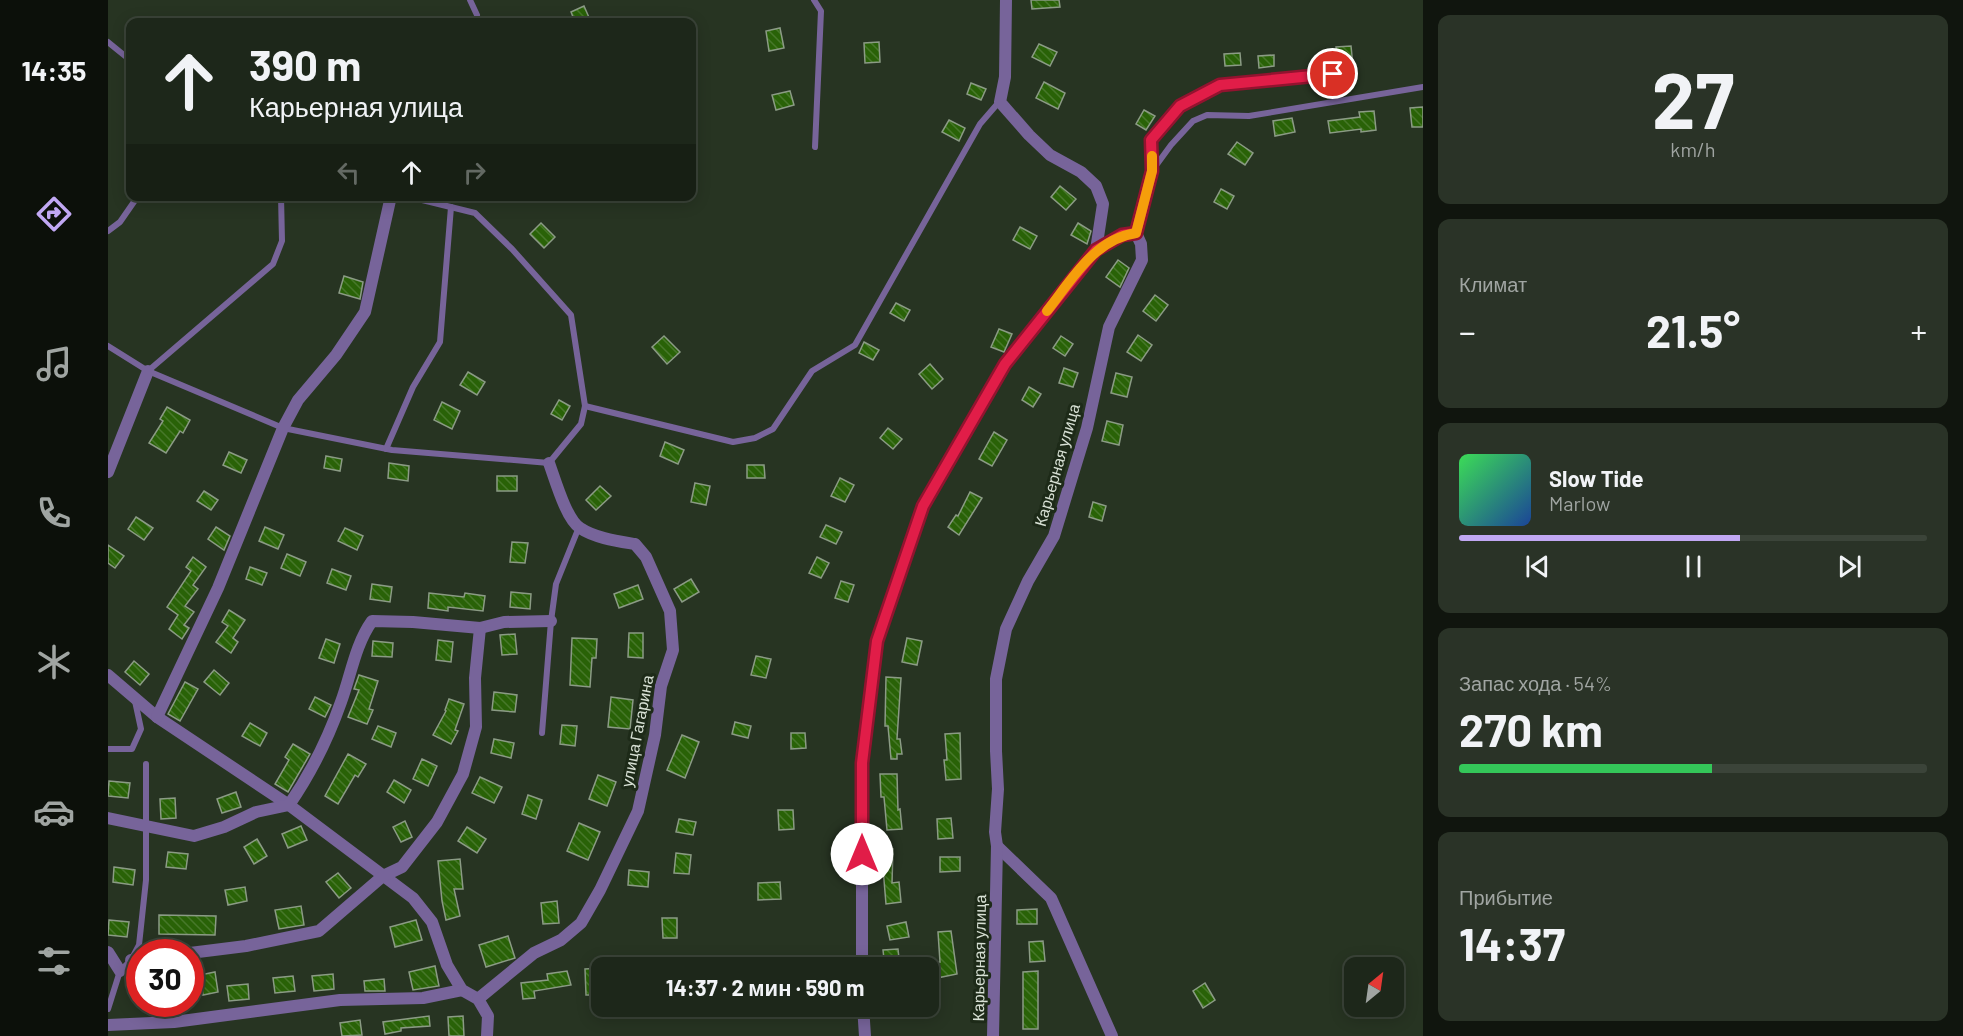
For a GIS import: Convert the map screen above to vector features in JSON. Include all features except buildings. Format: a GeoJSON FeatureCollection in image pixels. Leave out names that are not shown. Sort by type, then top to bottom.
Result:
{"type":"FeatureCollection","features":[{"type":"Feature","properties":{"kind":"street"},"geometry":{"type":"LineString","coordinates":[[1006,0],[1005,77],[1000,102],[1050,155],[1081,172],[1096,186],[1103,204],[1096,250]]}},
{"type":"Feature","properties":{"kind":"street"},"geometry":{"type":"LineString","coordinates":[[157,717],[218,588],[284,428],[298,400],[336,355],[365,312],[390,201]]}},
{"type":"Feature","properties":{"kind":"street"},"geometry":{"type":"LineString","coordinates":[[862,957],[862,763],[877,641],[923,506],[1005,364],[1096,250],[1122,235],[1136,233]]}},
{"type":"Feature","properties":{"kind":"street","name":"Карьерная улица"},"geometry":{"type":"LineString","coordinates":[[993,1036],[997,846],[995,832],[998,789],[996,679],[1006,629],[1028,581],[1054,536],[1087,428],[1109,327],[1142,260],[1141,244],[1136,233]]}},
{"type":"Feature","properties":{"kind":"street"},"geometry":{"type":"LineString","coordinates":[[108,472],[148,371]]}},
{"type":"Feature","properties":{"kind":"street"},"geometry":{"type":"LineString","coordinates":[[549,463],[570,516],[579,527]]}},
{"type":"Feature","properties":{"kind":"street","name":"улица Гагарина"},"geometry":{"type":"LineString","coordinates":[[478,999],[534,953],[561,940],[574,929],[600,890],[638,811],[655,735],[661,686],[674,650],[670,611],[646,557],[635,544],[613,541],[579,527]]}},
{"type":"Feature","properties":{"kind":"street"},"geometry":{"type":"LineString","coordinates":[[108,818],[194,836],[224,827],[256,812],[289,805],[328,738],[362,635],[372,621],[480,628],[504,622],[551,621]]}},
{"type":"Feature","properties":{"kind":"street"},"geometry":{"type":"LineString","coordinates":[[204,951],[246,946],[318,931],[383,876],[402,867],[437,822],[463,774],[476,727],[475,678],[480,628]]}},
{"type":"Feature","properties":{"kind":"street"},"geometry":{"type":"LineString","coordinates":[[108,675],[157,717],[289,805],[413,898],[432,922],[447,965],[462,990],[478,999],[488,1016],[487,1036]]}},
{"type":"Feature","properties":{"kind":"street"},"geometry":{"type":"LineString","coordinates":[[997,846],[1051,898],[1112,1036]]}},
{"type":"Feature","properties":{"kind":"street"},"geometry":{"type":"LineString","coordinates":[[108,952],[120,971]]}},
{"type":"Feature","properties":{"kind":"street"},"geometry":{"type":"LineString","coordinates":[[108,1025],[174,1022],[340,1000],[423,998],[462,990]]}},
{"type":"Feature","properties":{"kind":"street"},"geometry":{"type":"LineString","coordinates":[[864,1017],[865,1036]]}},
{"type":"Feature","properties":{"kind":"lane"},"geometry":{"type":"LineString","coordinates":[[470,0],[477,15]]}},
{"type":"Feature","properties":{"kind":"lane"},"geometry":{"type":"LineString","coordinates":[[814,0],[821,11],[815,147]]}},
{"type":"Feature","properties":{"kind":"lane"},"geometry":{"type":"LineString","coordinates":[[108,42],[126,57]]}},
{"type":"Feature","properties":{"kind":"lane"},"geometry":{"type":"LineString","coordinates":[[1136,233],[1152,171],[1151,140],[1180,106],[1220,85],[1351,71]]}},
{"type":"Feature","properties":{"kind":"lane"},"geometry":{"type":"LineString","coordinates":[[1152,171],[1193,121],[1207,115],[1249,116],[1423,87]]}},
{"type":"Feature","properties":{"kind":"lane"},"geometry":{"type":"LineString","coordinates":[[585,406],[732,442],[755,438],[772,429],[812,371],[855,345],[980,124],[1000,102]]}},
{"type":"Feature","properties":{"kind":"lane"},"geometry":{"type":"LineString","coordinates":[[108,231],[120,222],[135,201]]}},
{"type":"Feature","properties":{"kind":"lane"},"geometry":{"type":"LineString","coordinates":[[148,371],[273,264],[282,241],[281,201]]}},
{"type":"Feature","properties":{"kind":"lane"},"geometry":{"type":"LineString","coordinates":[[108,346],[148,371],[284,428],[386,448],[549,463],[580,424],[585,406],[571,315],[512,249],[475,213],[426,201]]}},
{"type":"Feature","properties":{"kind":"lane"},"geometry":{"type":"LineString","coordinates":[[386,448],[413,387],[440,342],[451,207]]}},
{"type":"Feature","properties":{"kind":"lane"},"geometry":{"type":"LineString","coordinates":[[542,733],[556,584],[579,527]]}},
{"type":"Feature","properties":{"kind":"lane"},"geometry":{"type":"LineString","coordinates":[[108,749],[132,749],[141,729],[134,698]]}},
{"type":"Feature","properties":{"kind":"lane"},"geometry":{"type":"LineString","coordinates":[[140,939],[146,880],[146,764]]}},
{"type":"Feature","properties":{"kind":"lane"},"geometry":{"type":"LineString","coordinates":[[108,1009],[120,971],[126,967]]}},
{"type":"Feature","properties":{"kind":"slow traffic"},"geometry":{"type":"LineString","coordinates":[[1047,311],[1096,250],[1122,235],[1136,233],[1152,171],[1152,156]]}},
{"type":"Feature","properties":{"kind":"route"},"geometry":{"type":"LineString","coordinates":[[862,854],[862,763],[877,641],[923,506],[1005,364],[1096,250],[1122,235],[1136,233],[1152,171],[1151,140],[1180,106],[1220,85],[1333,74]]}}]}
